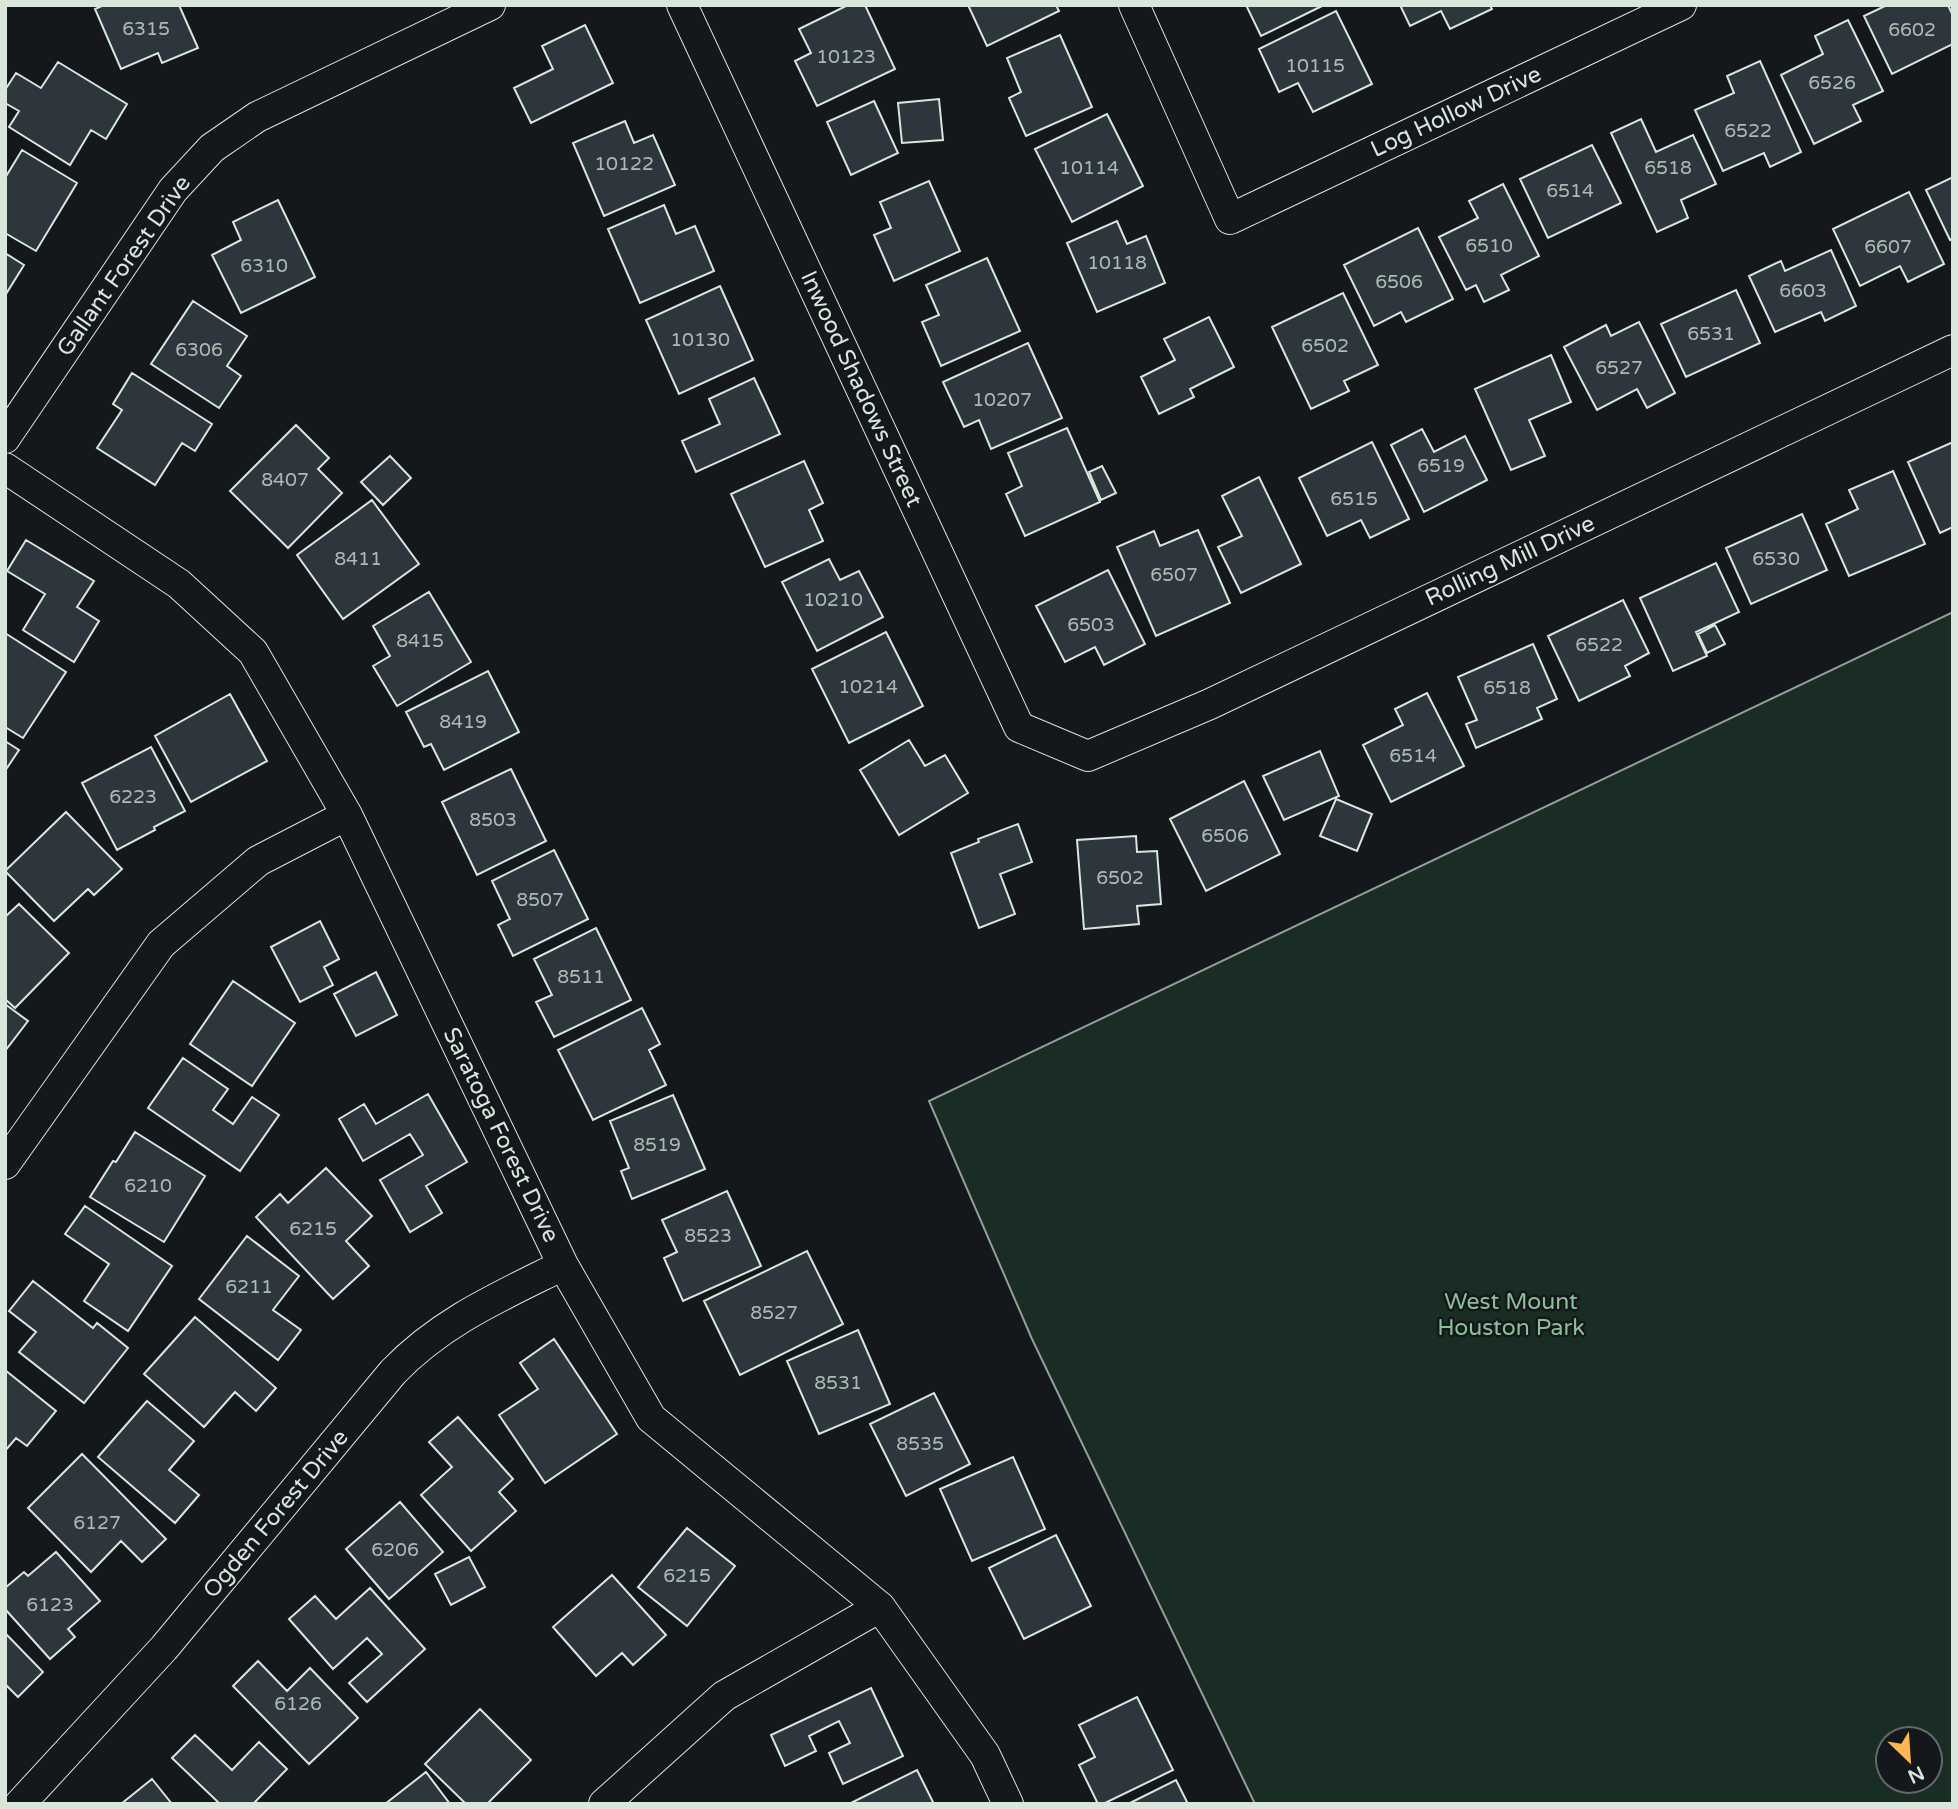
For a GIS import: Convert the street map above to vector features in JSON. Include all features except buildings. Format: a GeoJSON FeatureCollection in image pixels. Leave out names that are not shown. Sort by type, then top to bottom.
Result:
{"type":"FeatureCollection","features":[{"type":"Feature","properties":{"kind":"street","name":"Gallant Forest Drive"},"geometry":{"type":"LineString","coordinates":[[5,438],[173,190],[212,148],[257,117],[490,5]]}},
{"type":"Feature","properties":{"kind":"street","name":"Inwood Shadows Street"},"geometry":{"type":"LineString","coordinates":[[682,5],[1019,727],[1065,747]]}},
{"type":"Feature","properties":{"kind":"street","name":"Log Hollow Drive"},"geometry":{"type":"LineString","coordinates":[[1134,5],[1230,219],[1681,5]]}},
{"type":"Feature","properties":{"kind":"street","name":"Rolling Mill Drive"},"geometry":{"type":"LineString","coordinates":[[1065,747],[1088,756],[1210,704],[1953,350]]}},
{"type":"Feature","properties":{"kind":"street","name":"Saratoga Forest Drive"},"geometry":{"type":"LineString","coordinates":[[5,468],[179,584],[253,652],[346,815],[563,1265],[651,1418],[880,1607],[985,1755],[1008,1804]]}},
{"type":"Feature","properties":{"kind":"street"},"geometry":{"type":"LineString","coordinates":[[5,1164],[161,944],[258,861],[346,815]]}},
{"type":"Feature","properties":{"kind":"street","name":"Ogden Forest Drive"},"geometry":{"type":"LineString","coordinates":[[20,1804],[164,1648],[413,1351],[436,1333],[484,1304],[563,1265]]}},
{"type":"Feature","properties":{"kind":"street"},"geometry":{"type":"LineString","coordinates":[[604,1804],[724,1696],[880,1607]]}},
{"type":"Feature","properties":{"kind":"green space","name":"West Mount Houston Park"},"geometry":{"type":"Polygon","coordinates":[[[1953,612],[1953,1804],[1255,1804],[1032,1339],[929,1101],[1953,612]]]}}]}
